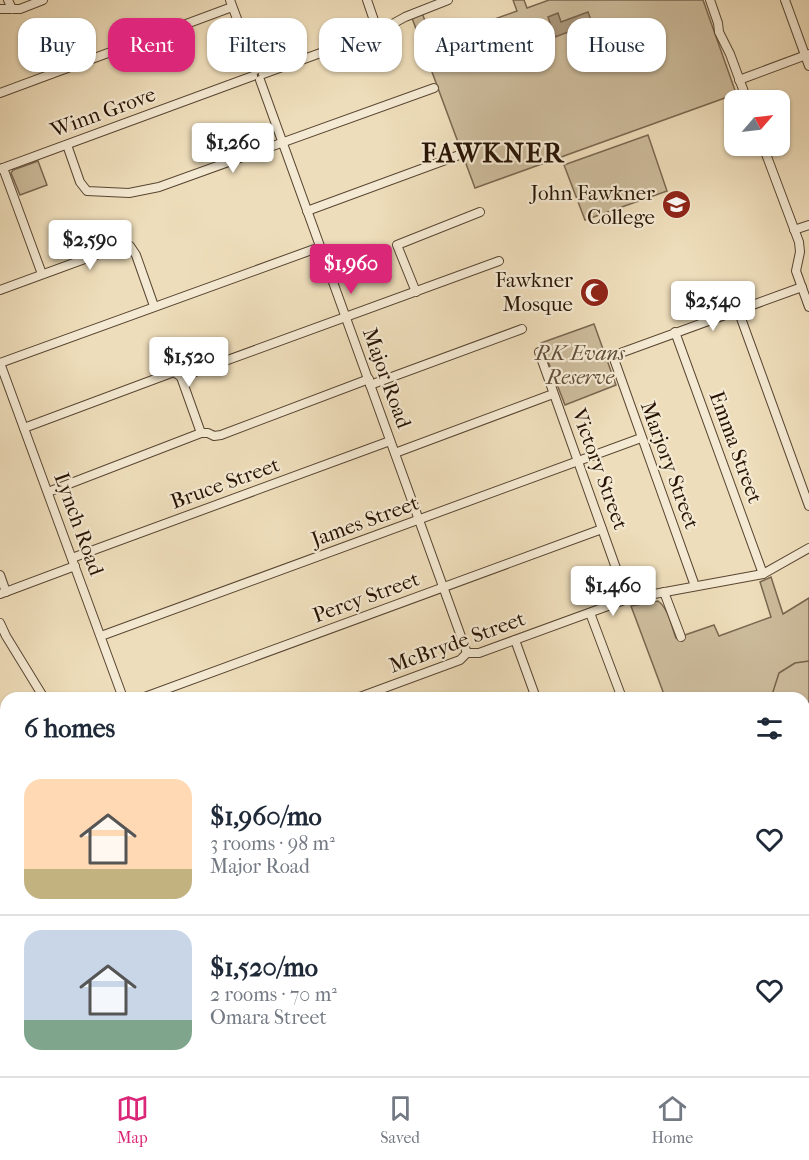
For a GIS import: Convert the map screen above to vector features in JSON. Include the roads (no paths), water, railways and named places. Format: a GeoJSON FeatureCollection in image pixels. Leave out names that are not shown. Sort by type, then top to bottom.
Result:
{"type":"FeatureCollection","features":[{"type":"Feature","properties":{"kind":"street"},"geometry":{"type":"LineString","coordinates":[[0,4],[8,0],[12,9]]}},
{"type":"Feature","properties":{"kind":"street"},"geometry":{"type":"LineString","coordinates":[[0,9],[20,9],[43,0]]}},
{"type":"Feature","properties":{"kind":"street"},"geometry":{"type":"LineString","coordinates":[[367,0],[373,18]]}},
{"type":"Feature","properties":{"kind":"street","name":"Winn Grove"},"geometry":{"type":"LineString","coordinates":[[402,19],[448,0]]}},
{"type":"Feature","properties":{"kind":"street"},"geometry":{"type":"LineString","coordinates":[[710,0],[719,32],[743,90]]}},
{"type":"Feature","properties":{"kind":"street"},"geometry":{"type":"LineString","coordinates":[[784,0],[807,55],[809,66]]}},
{"type":"Feature","properties":{"kind":"street"},"geometry":{"type":"LineString","coordinates":[[0,93],[231,4]]}},
{"type":"Feature","properties":{"kind":"street","name":"Major Road"},"geometry":{"type":"LineString","coordinates":[[231,4],[467,653]]}},
{"type":"Feature","properties":{"kind":"street","name":"Winn Grove"},"geometry":{"type":"LineString","coordinates":[[2,168],[319,53]]}},
{"type":"Feature","properties":{"kind":"street"},"geometry":{"type":"LineString","coordinates":[[739,80],[807,55]]}},
{"type":"Feature","properties":{"kind":"street"},"geometry":{"type":"LineString","coordinates":[[67,145],[80,182],[87,191],[129,193],[159,187],[434,88]]}},
{"type":"Feature","properties":{"kind":"street"},"geometry":{"type":"LineString","coordinates":[[307,211],[462,154]]}},
{"type":"Feature","properties":{"kind":"street"},"geometry":{"type":"LineString","coordinates":[[767,156],[800,250],[796,271],[808,303]]}},
{"type":"Feature","properties":{"kind":"street"},"geometry":{"type":"LineString","coordinates":[[2,168],[42,274]]}},
{"type":"Feature","properties":{"kind":"street"},"geometry":{"type":"LineString","coordinates":[[416,292],[397,245],[480,212]]}},
{"type":"Feature","properties":{"kind":"street"},"geometry":{"type":"LineString","coordinates":[[794,230],[809,225]]}},
{"type":"Feature","properties":{"kind":"street"},"geometry":{"type":"LineString","coordinates":[[0,290],[123,245],[130,246],[136,255],[154,306]]}},
{"type":"Feature","properties":{"kind":"street"},"geometry":{"type":"LineString","coordinates":[[0,363],[320,247]]}},
{"type":"Feature","properties":{"kind":"street"},"geometry":{"type":"LineString","coordinates":[[181,377],[499,261]]}},
{"type":"Feature","properties":{"kind":"street"},"geometry":{"type":"LineString","coordinates":[[675,332],[802,287]]}},
{"type":"Feature","properties":{"kind":"street"},"geometry":{"type":"LineString","coordinates":[[738,310],[809,506]]}},
{"type":"Feature","properties":{"kind":"street"},"geometry":{"type":"LineString","coordinates":[[48,492],[201,433],[221,435],[522,329]]}},
{"type":"Feature","properties":{"kind":"street","name":"Marjory Street"},"geometry":{"type":"LineString","coordinates":[[675,332],[615,355],[614,364],[695,586]]}},
{"type":"Feature","properties":{"kind":"street","name":"Emma Street"},"geometry":{"type":"LineString","coordinates":[[675,332],[763,574]]}},
{"type":"Feature","properties":{"kind":"street","name":"Victory Street"},"geometry":{"type":"LineString","coordinates":[[539,352],[627,598]]}},
{"type":"Feature","properties":{"kind":"street","name":"Lynch Road"},"geometry":{"type":"LineString","coordinates":[[0,363],[121,692]]}},
{"type":"Feature","properties":{"kind":"street"},"geometry":{"type":"LineString","coordinates":[[24,428],[174,372],[181,377],[201,433]]}},
{"type":"Feature","properties":{"kind":"street"},"geometry":{"type":"LineString","coordinates":[[395,453],[553,394]]}},
{"type":"Feature","properties":{"kind":"street","name":"James Street"},"geometry":{"type":"LineString","coordinates":[[101,636],[641,438]]}},
{"type":"Feature","properties":{"kind":"street","name":"Bruce Street"},"geometry":{"type":"LineString","coordinates":[[3,593],[73,562],[390,441]]}},
{"type":"Feature","properties":{"kind":"street","name":"Percy Street"},"geometry":{"type":"LineString","coordinates":[[158,692],[602,529]]}},
{"type":"Feature","properties":{"kind":"street","name":"McBryde Street"},"geometry":{"type":"LineString","coordinates":[[373,692],[460,660],[467,653],[480,653],[627,598],[763,574],[809,548]]}},
{"type":"Feature","properties":{"kind":"street"},"geometry":{"type":"LineString","coordinates":[[0,575],[3,593]]}},
{"type":"Feature","properties":{"kind":"street"},"geometry":{"type":"LineString","coordinates":[[664,592],[681,637]]}},
{"type":"Feature","properties":{"kind":"street"},"geometry":{"type":"LineString","coordinates":[[590,613],[620,692]]}},
{"type":"Feature","properties":{"kind":"street"},"geometry":{"type":"LineString","coordinates":[[0,623],[40,692]]}},
{"type":"Feature","properties":{"kind":"street"},"geometry":{"type":"LineString","coordinates":[[515,640],[534,692]]}},
{"type":"Feature","properties":{"kind":"waterway"},"geometry":{"type":"LineString","coordinates":[[773,692],[779,673],[795,663],[809,661]]}},
{"type":"Feature","properties":{"kind":"place","name":"John Fawkner College"},"geometry":{"type":"Point","coordinates":[676,205]}},
{"type":"Feature","properties":{"kind":"place","name":"Fawkner Mosque"},"geometry":{"type":"Point","coordinates":[594,292]}},
{"type":"Feature","properties":{"kind":"district","name":"FAWKNER"},"geometry":{"type":"Point","coordinates":[493,153]}},
{"type":"Feature","properties":{"kind":"park label","name":"RK Evans Reserve"},"geometry":{"type":"Point","coordinates":[580,365]}}]}
